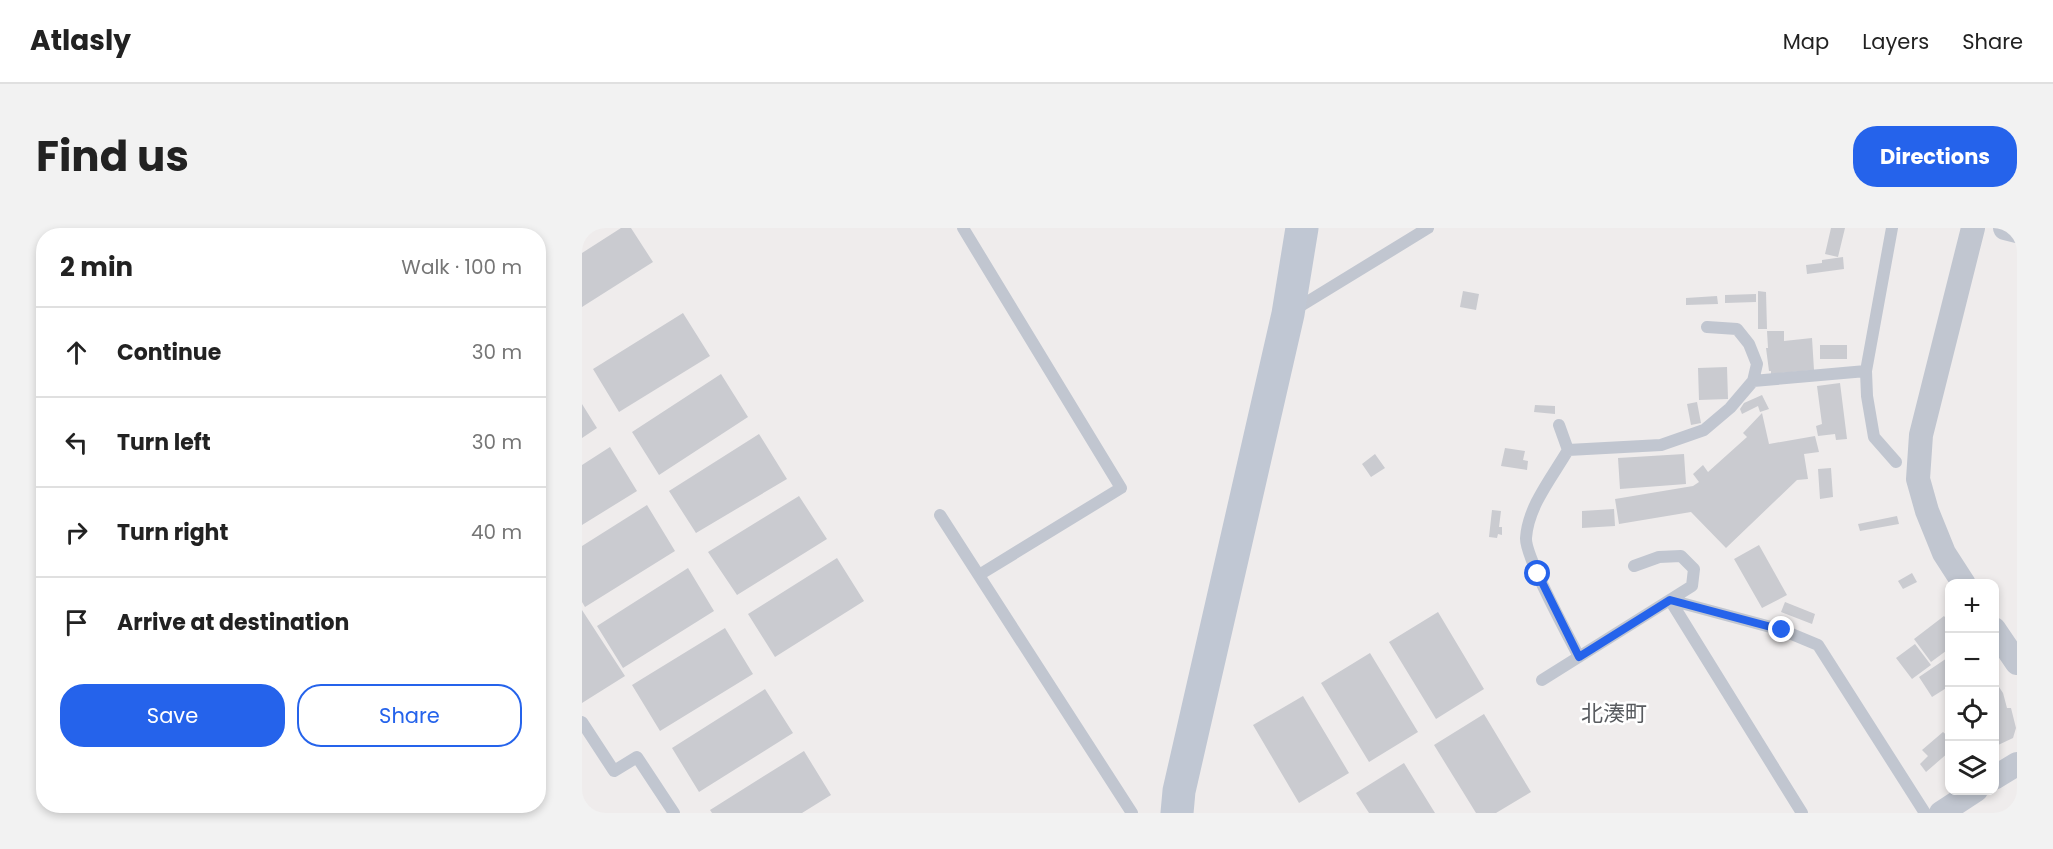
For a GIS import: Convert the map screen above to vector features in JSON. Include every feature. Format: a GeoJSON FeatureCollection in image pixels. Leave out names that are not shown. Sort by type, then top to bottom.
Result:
{"type":"FeatureCollection","features":[{"type":"Feature","properties":{"kind":"street"},"geometry":{"type":"LineString","coordinates":[[1177,813],[1179,791],[1288,314],[1302,228]]}},
{"type":"Feature","properties":{"kind":"street"},"geometry":{"type":"LineString","coordinates":[[1961,579],[1944,553],[1927,511],[1918,479],[1921,435],[1972,228]]}},
{"type":"Feature","properties":{"kind":"street"},"geometry":{"type":"LineString","coordinates":[[2005,228],[2017,231]]}},
{"type":"Feature","properties":{"kind":"street"},"geometry":{"type":"LineString","coordinates":[[1998,633],[2017,663]]}},
{"type":"Feature","properties":{"kind":"street"},"geometry":{"type":"LineString","coordinates":[[1999,775],[2017,764]]}},
{"type":"Feature","properties":{"kind":"street"},"geometry":{"type":"LineString","coordinates":[[1941,813],[1968,795]]}},
{"type":"Feature","properties":{"kind":"lane"},"geometry":{"type":"LineString","coordinates":[[963,228],[1121,488],[979,575]]}},
{"type":"Feature","properties":{"kind":"lane"},"geometry":{"type":"LineString","coordinates":[[1288,314],[1428,228]]}},
{"type":"Feature","properties":{"kind":"lane"},"geometry":{"type":"LineString","coordinates":[[1892,228],[1866,371],[1874,436],[1896,462]]}},
{"type":"Feature","properties":{"kind":"lane"},"geometry":{"type":"LineString","coordinates":[[1568,450],[1661,445],[1704,430],[1730,408],[1753,381],[1756,364],[1749,344],[1737,329],[1707,327]]}},
{"type":"Feature","properties":{"kind":"lane"},"geometry":{"type":"LineString","coordinates":[[1753,381],[1866,371]]}},
{"type":"Feature","properties":{"kind":"lane"},"geometry":{"type":"LineString","coordinates":[[1559,425],[1568,450]]}},
{"type":"Feature","properties":{"kind":"lane"},"geometry":{"type":"LineString","coordinates":[[1568,450],[1533,510],[1526,540],[1538,574],[1579,657]]}},
{"type":"Feature","properties":{"kind":"lane"},"geometry":{"type":"LineString","coordinates":[[940,515],[1132,813]]}},
{"type":"Feature","properties":{"kind":"lane"},"geometry":{"type":"LineString","coordinates":[[1542,680],[1692,586],[1694,569],[1681,556],[1659,557],[1634,566]]}},
{"type":"Feature","properties":{"kind":"lane"},"geometry":{"type":"LineString","coordinates":[[1670,600],[1802,813]]}},
{"type":"Feature","properties":{"kind":"lane"},"geometry":{"type":"LineString","coordinates":[[1670,600],[1782,630],[1818,645],[1925,813]]}},
{"type":"Feature","properties":{"kind":"lane"},"geometry":{"type":"LineString","coordinates":[[582,722],[614,771],[638,757],[674,813]]}},
{"type":"Feature","properties":{"kind":"building"},"geometry":{"type":"Polygon","coordinates":[[[621,228],[631,228],[653,262],[582,307],[582,253],[621,228]]]}},
{"type":"Feature","properties":{"kind":"building"},"geometry":{"type":"Polygon","coordinates":[[[1831,228],[1845,228],[1838,257],[1825,254],[1831,228]]]}},
{"type":"Feature","properties":{"kind":"building"},"geometry":{"type":"Polygon","coordinates":[[[1843,257],[1844,269],[1807,274],[1806,265],[1843,257]]]}},
{"type":"Feature","properties":{"kind":"building"},"geometry":{"type":"Polygon","coordinates":[[[1463,291],[1479,294],[1476,310],[1460,307],[1463,291]]]}},
{"type":"Feature","properties":{"kind":"building"},"geometry":{"type":"Polygon","coordinates":[[[1758,291],[1766,292],[1767,329],[1758,329],[1758,291]]]}},
{"type":"Feature","properties":{"kind":"building"},"geometry":{"type":"Polygon","coordinates":[[[1756,294],[1756,302],[1725,303],[1725,295],[1756,294]]]}},
{"type":"Feature","properties":{"kind":"building"},"geometry":{"type":"Polygon","coordinates":[[[1717,296],[1718,304],[1686,305],[1686,298],[1717,296]]]}},
{"type":"Feature","properties":{"kind":"building"},"geometry":{"type":"Polygon","coordinates":[[[683,313],[710,356],[619,412],[593,369],[683,313]]]}},
{"type":"Feature","properties":{"kind":"building"},"geometry":{"type":"Polygon","coordinates":[[[1767,331],[1784,331],[1784,341],[1812,338],[1814,370],[1771,374],[1766,348],[1768,348],[1767,331]]]}},
{"type":"Feature","properties":{"kind":"building"},"geometry":{"type":"Polygon","coordinates":[[[1820,345],[1847,345],[1847,359],[1820,359],[1820,345]]]}},
{"type":"Feature","properties":{"kind":"building"},"geometry":{"type":"Polygon","coordinates":[[[1727,367],[1728,399],[1699,400],[1698,368],[1727,367]]]}},
{"type":"Feature","properties":{"kind":"building"},"geometry":{"type":"Polygon","coordinates":[[[721,374],[748,417],[659,475],[632,432],[721,374]]]}},
{"type":"Feature","properties":{"kind":"building"},"geometry":{"type":"Polygon","coordinates":[[[1840,383],[1847,439],[1836,440],[1835,434],[1818,436],[1816,426],[1822,424],[1817,386],[1840,383]]]}},
{"type":"Feature","properties":{"kind":"building"},"geometry":{"type":"Polygon","coordinates":[[[1762,395],[1769,409],[1760,412],[1758,406],[1742,414],[1740,409],[1744,403],[1762,395]]]}},
{"type":"Feature","properties":{"kind":"building"},"geometry":{"type":"Polygon","coordinates":[[[1697,402],[1701,423],[1691,425],[1687,404],[1697,402]]]}},
{"type":"Feature","properties":{"kind":"building"},"geometry":{"type":"Polygon","coordinates":[[[582,404],[597,428],[582,438],[582,404]]]}},
{"type":"Feature","properties":{"kind":"building"},"geometry":{"type":"Polygon","coordinates":[[[1535,405],[1555,406],[1555,414],[1534,412],[1535,405]]]}},
{"type":"Feature","properties":{"kind":"building"},"geometry":{"type":"Polygon","coordinates":[[[1762,413],[1769,444],[1815,436],[1819,452],[1804,454],[1808,479],[1797,480],[1726,548],[1691,512],[1619,524],[1615,499],[1693,486],[1699,482],[1693,474],[1703,465],[1708,472],[1747,437],[1743,433],[1762,413]]]}},
{"type":"Feature","properties":{"kind":"building"},"geometry":{"type":"Polygon","coordinates":[[[759,434],[787,479],[696,533],[669,491],[759,434]]]}},
{"type":"Feature","properties":{"kind":"building"},"geometry":{"type":"Polygon","coordinates":[[[610,447],[637,491],[582,525],[582,465],[610,447]]]}},
{"type":"Feature","properties":{"kind":"building"},"geometry":{"type":"Polygon","coordinates":[[[1505,448],[1525,451],[1523,460],[1528,461],[1527,470],[1501,466],[1505,448]]]}},
{"type":"Feature","properties":{"kind":"building"},"geometry":{"type":"Polygon","coordinates":[[[1375,454],[1385,468],[1371,477],[1362,464],[1375,454]]]}},
{"type":"Feature","properties":{"kind":"building"},"geometry":{"type":"Polygon","coordinates":[[[1684,454],[1686,484],[1620,489],[1618,458],[1684,454]]]}},
{"type":"Feature","properties":{"kind":"building"},"geometry":{"type":"Polygon","coordinates":[[[1831,468],[1833,497],[1820,499],[1818,469],[1831,468]]]}},
{"type":"Feature","properties":{"kind":"building"},"geometry":{"type":"Polygon","coordinates":[[[799,496],[827,539],[737,595],[708,552],[799,496]]]}},
{"type":"Feature","properties":{"kind":"building"},"geometry":{"type":"Polygon","coordinates":[[[647,505],[675,551],[585,607],[582,602],[582,546],[647,505]]]}},
{"type":"Feature","properties":{"kind":"building"},"geometry":{"type":"Polygon","coordinates":[[[1614,509],[1615,526],[1582,528],[1582,511],[1614,509]]]}},
{"type":"Feature","properties":{"kind":"building"},"geometry":{"type":"Polygon","coordinates":[[[1492,510],[1501,511],[1499,527],[1502,527],[1502,535],[1498,534],[1497,538],[1489,537],[1492,510]]]}},
{"type":"Feature","properties":{"kind":"building"},"geometry":{"type":"Polygon","coordinates":[[[1897,516],[1899,524],[1860,531],[1858,524],[1897,516]]]}},
{"type":"Feature","properties":{"kind":"building"},"geometry":{"type":"Polygon","coordinates":[[[1759,545],[1787,595],[1762,608],[1734,559],[1759,545]]]}},
{"type":"Feature","properties":{"kind":"building"},"geometry":{"type":"Polygon","coordinates":[[[837,558],[864,601],[775,657],[748,614],[837,558]]]}},
{"type":"Feature","properties":{"kind":"building"},"geometry":{"type":"Polygon","coordinates":[[[688,568],[714,611],[623,668],[597,626],[688,568]]]}},
{"type":"Feature","properties":{"kind":"building"},"geometry":{"type":"Polygon","coordinates":[[[1912,573],[1917,582],[1903,589],[1898,581],[1912,573]]]}},
{"type":"Feature","properties":{"kind":"building"},"geometry":{"type":"Polygon","coordinates":[[[1785,602],[1815,614],[1812,624],[1781,612],[1785,602]]]}},
{"type":"Feature","properties":{"kind":"building"},"geometry":{"type":"Polygon","coordinates":[[[582,610],[625,676],[582,703],[582,610]]]}},
{"type":"Feature","properties":{"kind":"building"},"geometry":{"type":"Polygon","coordinates":[[[1438,612],[1484,689],[1436,719],[1389,642],[1438,612]]]}},
{"type":"Feature","properties":{"kind":"building"},"geometry":{"type":"Polygon","coordinates":[[[1945,617],[1945,652],[1931,662],[1914,639],[1945,617]]]}},
{"type":"Feature","properties":{"kind":"building"},"geometry":{"type":"Polygon","coordinates":[[[725,628],[753,674],[660,731],[632,685],[725,628]]]}},
{"type":"Feature","properties":{"kind":"building"},"geometry":{"type":"Polygon","coordinates":[[[1915,644],[1931,665],[1912,679],[1896,658],[1915,644]]]}},
{"type":"Feature","properties":{"kind":"building"},"geometry":{"type":"Polygon","coordinates":[[[1370,653],[1418,732],[1369,762],[1321,683],[1370,653]]]}},
{"type":"Feature","properties":{"kind":"building"},"geometry":{"type":"Polygon","coordinates":[[[1945,659],[1945,689],[1932,697],[1919,677],[1945,659]]]}},
{"type":"Feature","properties":{"kind":"building"},"geometry":{"type":"Polygon","coordinates":[[[1999,687],[2007,708],[2011,708],[2016,728],[2013,738],[1999,745],[1999,687]]]}},
{"type":"Feature","properties":{"kind":"building"},"geometry":{"type":"Polygon","coordinates":[[[765,689],[793,733],[699,792],[672,748],[765,689]]]}},
{"type":"Feature","properties":{"kind":"building"},"geometry":{"type":"Polygon","coordinates":[[[1303,696],[1349,773],[1299,803],[1253,725],[1303,696]]]}},
{"type":"Feature","properties":{"kind":"building"},"geometry":{"type":"Polygon","coordinates":[[[1484,714],[1531,792],[1496,813],[1476,813],[1434,745],[1484,714]]]}},
{"type":"Feature","properties":{"kind":"building"},"geometry":{"type":"Polygon","coordinates":[[[1943,732],[1945,734],[1945,755],[1926,772],[1920,764],[1928,756],[1922,750],[1943,732]]]}},
{"type":"Feature","properties":{"kind":"building"},"geometry":{"type":"Polygon","coordinates":[[[804,751],[831,795],[802,813],[712,813],[710,810],[804,751]]]}},
{"type":"Feature","properties":{"kind":"building"},"geometry":{"type":"Polygon","coordinates":[[[1404,763],[1435,813],[1369,813],[1356,793],[1404,763]]]}},
{"type":"Feature","properties":{"kind":"district","name":"北湊町"},"geometry":{"type":"Point","coordinates":[1614,713]}},
{"type":"Feature","properties":{"kind":"route"},"geometry":{"type":"LineString","coordinates":[[1538,574],[1579,657],[1670,600],[1782,630]]}}]}
